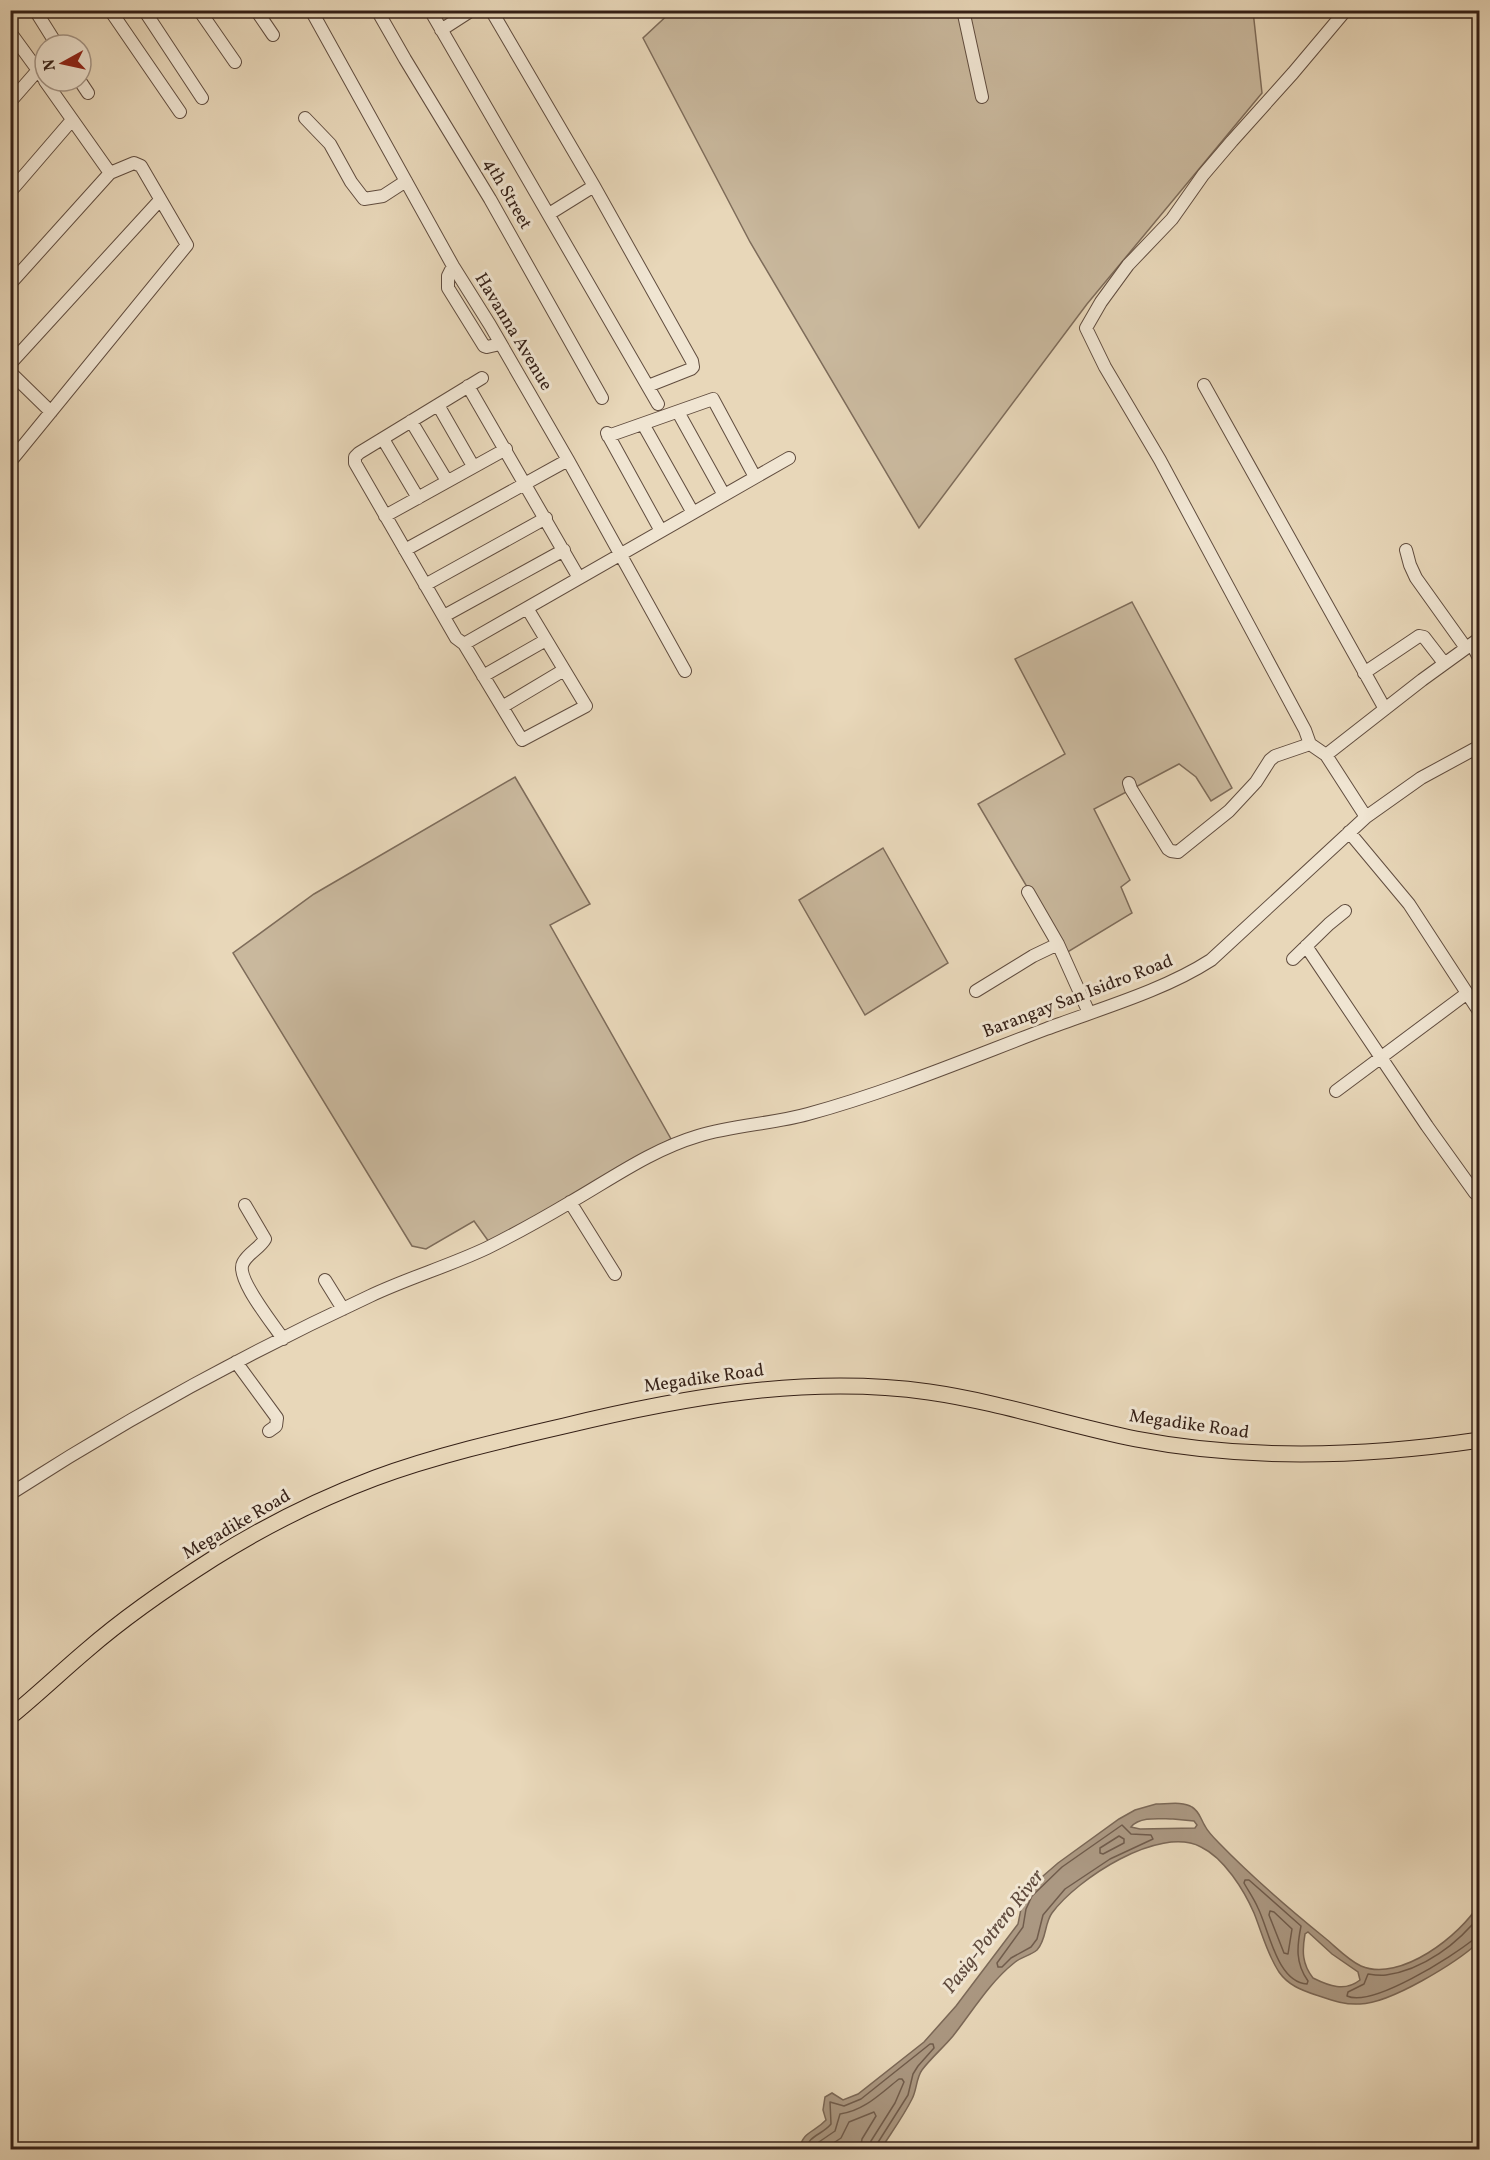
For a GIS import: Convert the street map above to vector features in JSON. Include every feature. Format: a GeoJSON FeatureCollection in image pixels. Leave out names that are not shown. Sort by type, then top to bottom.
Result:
{"type":"FeatureCollection","features":[{"type":"Feature","properties":{"kind":"main road","name":"Megadike Road"},"geometry":{"type":"LineString","coordinates":[[10,1717],[87,1650],[153,1600],[214,1558],[315,1503],[378,1477],[412,1466],[529,1434],[639,1408],[705,1397],[793,1388],[840,1386],[930,1392],[1135,1438],[1254,1454],[1373,1452],[1479,1440]]}},
{"type":"Feature","properties":{"kind":"street"},"geometry":{"type":"LineString","coordinates":[[35,10],[49,33]]}},
{"type":"Feature","properties":{"kind":"street"},"geometry":{"type":"LineString","coordinates":[[110,10],[180,112]]}},
{"type":"Feature","properties":{"kind":"street"},"geometry":{"type":"LineString","coordinates":[[144,10],[202,98]]}},
{"type":"Feature","properties":{"kind":"street"},"geometry":{"type":"LineString","coordinates":[[200,10],[235,62]]}},
{"type":"Feature","properties":{"kind":"street"},"geometry":{"type":"LineString","coordinates":[[256,10],[273,34]]}},
{"type":"Feature","properties":{"kind":"street","name":"Havanna Avenue"},"geometry":{"type":"LineString","coordinates":[[311,10],[453,266],[568,460],[684,671]]}},
{"type":"Feature","properties":{"kind":"street","name":"4th Street"},"geometry":{"type":"LineString","coordinates":[[377,10],[490,199],[602,398]]}},
{"type":"Feature","properties":{"kind":"street"},"geometry":{"type":"LineString","coordinates":[[430,10],[658,404]]}},
{"type":"Feature","properties":{"kind":"street"},"geometry":{"type":"LineString","coordinates":[[441,30],[472,10]]}},
{"type":"Feature","properties":{"kind":"street"},"geometry":{"type":"LineString","coordinates":[[491,10],[594,186],[692,361],[691,369],[648,386]]}},
{"type":"Feature","properties":{"kind":"street"},"geometry":{"type":"LineString","coordinates":[[963,10],[982,98]]}},
{"type":"Feature","properties":{"kind":"street"},"geometry":{"type":"LineString","coordinates":[[1346,10],[1203,175],[1172,219],[1132,260],[1101,302],[1086,328],[1105,367],[1160,460],[1305,730],[1310,744],[1326,755],[1366,817]]}},
{"type":"Feature","properties":{"kind":"street"},"geometry":{"type":"LineString","coordinates":[[10,32],[33,63]]}},
{"type":"Feature","properties":{"kind":"street"},"geometry":{"type":"LineString","coordinates":[[10,102],[33,85]]}},
{"type":"Feature","properties":{"kind":"street"},"geometry":{"type":"LineString","coordinates":[[54,93],[110,173]]}},
{"type":"Feature","properties":{"kind":"street"},"geometry":{"type":"LineString","coordinates":[[305,118],[330,144],[351,182],[364,199],[383,196],[406,182]]}},
{"type":"Feature","properties":{"kind":"street"},"geometry":{"type":"LineString","coordinates":[[10,192],[72,120]]}},
{"type":"Feature","properties":{"kind":"street"},"geometry":{"type":"LineString","coordinates":[[10,284],[110,173],[134,163],[141,166],[188,245],[11,461]]}},
{"type":"Feature","properties":{"kind":"street"},"geometry":{"type":"LineString","coordinates":[[549,214],[594,186]]}},
{"type":"Feature","properties":{"kind":"street"},"geometry":{"type":"LineString","coordinates":[[10,364],[160,200]]}},
{"type":"Feature","properties":{"kind":"street"},"geometry":{"type":"LineString","coordinates":[[10,372],[51,412]]}},
{"type":"Feature","properties":{"kind":"street"},"geometry":{"type":"LineString","coordinates":[[482,378],[359,453],[355,457],[355,463],[456,638],[464,644],[522,740],[586,706],[527,608]]}},
{"type":"Feature","properties":{"kind":"street"},"geometry":{"type":"LineString","coordinates":[[1204,385],[1385,709]]}},
{"type":"Feature","properties":{"kind":"street"},"geometry":{"type":"LineString","coordinates":[[468,387],[579,578]]}},
{"type":"Feature","properties":{"kind":"street"},"geometry":{"type":"LineString","coordinates":[[661,531],[608,434],[713,399],[755,477]]}},
{"type":"Feature","properties":{"kind":"street"},"geometry":{"type":"LineString","coordinates":[[438,405],[473,466]]}},
{"type":"Feature","properties":{"kind":"street"},"geometry":{"type":"LineString","coordinates":[[678,412],[724,495]]}},
{"type":"Feature","properties":{"kind":"street"},"geometry":{"type":"LineString","coordinates":[[411,421],[447,481]]}},
{"type":"Feature","properties":{"kind":"street"},"geometry":{"type":"LineString","coordinates":[[643,424],[693,513]]}},
{"type":"Feature","properties":{"kind":"street"},"geometry":{"type":"LineString","coordinates":[[383,439],[418,498]]}},
{"type":"Feature","properties":{"kind":"street"},"geometry":{"type":"LineString","coordinates":[[385,516],[506,449]]}},
{"type":"Feature","properties":{"kind":"street"},"geometry":{"type":"LineString","coordinates":[[464,644],[789,458]]}},
{"type":"Feature","properties":{"kind":"street"},"geometry":{"type":"LineString","coordinates":[[405,550],[568,460]]}},
{"type":"Feature","properties":{"kind":"street"},"geometry":{"type":"LineString","coordinates":[[425,585],[546,519]]}},
{"type":"Feature","properties":{"kind":"street"},"geometry":{"type":"LineString","coordinates":[[444,616],[564,550]]}},
{"type":"Feature","properties":{"kind":"street"},"geometry":{"type":"LineString","coordinates":[[1406,550],[1416,578],[1472,643],[1479,660]]}},
{"type":"Feature","properties":{"kind":"street"},"geometry":{"type":"LineString","coordinates":[[1364,673],[1417,636],[1425,637],[1444,663]]}},
{"type":"Feature","properties":{"kind":"street"},"geometry":{"type":"LineString","coordinates":[[483,676],[546,640]]}},
{"type":"Feature","properties":{"kind":"street"},"geometry":{"type":"LineString","coordinates":[[1326,755],[1472,643]]}},
{"type":"Feature","properties":{"kind":"street"},"geometry":{"type":"LineString","coordinates":[[502,708],[564,670]]}},
{"type":"Feature","properties":{"kind":"street"},"geometry":{"type":"LineString","coordinates":[[1129,783],[1168,849],[1178,852],[1229,811],[1256,782],[1270,760],[1275,756],[1310,744]]}},
{"type":"Feature","properties":{"kind":"street","name":"Barangay San Isidro Road"},"geometry":{"type":"LineString","coordinates":[[10,1494],[157,1403],[373,1294],[470,1256],[570,1203],[627,1167],[698,1136],[780,1122],[871,1095],[1176,979],[1211,960],[1366,817],[1421,778],[1479,746]]}},
{"type":"Feature","properties":{"kind":"street"},"geometry":{"type":"LineString","coordinates":[[1348,832],[1409,904],[1479,1013]]}},
{"type":"Feature","properties":{"kind":"street"},"geometry":{"type":"LineString","coordinates":[[1028,892],[1058,944],[1089,1013]]}},
{"type":"Feature","properties":{"kind":"street"},"geometry":{"type":"LineString","coordinates":[[1293,959],[1345,911]]}},
{"type":"Feature","properties":{"kind":"street"},"geometry":{"type":"LineString","coordinates":[[976,991],[1033,956],[1058,944]]}},
{"type":"Feature","properties":{"kind":"street"},"geometry":{"type":"LineString","coordinates":[[1306,946],[1475,1193]]}},
{"type":"Feature","properties":{"kind":"street"},"geometry":{"type":"LineString","coordinates":[[1336,1091],[1466,994]]}},
{"type":"Feature","properties":{"kind":"street"},"geometry":{"type":"LineString","coordinates":[[570,1203],[615,1274]]}},
{"type":"Feature","properties":{"kind":"street"},"geometry":{"type":"LineString","coordinates":[[245,1205],[265,1239],[245,1260],[241,1271],[247,1286],[283,1339]]}},
{"type":"Feature","properties":{"kind":"street"},"geometry":{"type":"LineString","coordinates":[[325,1280],[343,1309]]}},
{"type":"Feature","properties":{"kind":"street"},"geometry":{"type":"LineString","coordinates":[[236,1362],[277,1418],[276,1426],[269,1431]]}},
{"type":"Feature","properties":{"kind":"shaded area"},"geometry":{"type":"Polygon","coordinates":[[[673,10],[1253,11],[1262,93],[1087,304],[919,528],[750,242],[643,38],[673,10]]]}},
{"type":"Feature","properties":{"kind":"shaded area"},"geometry":{"type":"Polygon","coordinates":[[[1132,602],[1232,788],[1211,801],[1196,777],[1179,764],[1094,809],[1130,880],[1121,887],[1132,913],[1066,953],[978,804],[1065,754],[1015,659],[1132,602]]]}},
{"type":"Feature","properties":{"kind":"shaded area"},"geometry":{"type":"Polygon","coordinates":[[[515,777],[590,904],[550,925],[671,1139],[489,1242],[474,1221],[426,1249],[412,1246],[233,953],[314,894],[515,777]]]}},
{"type":"Feature","properties":{"kind":"shaded area"},"geometry":{"type":"Polygon","coordinates":[[[883,848],[948,963],[865,1015],[799,900],[883,848]]]}},
{"type":"Feature","properties":{"kind":"water"},"geometry":{"type":"Polygon","coordinates":[[[1180,1803],[1195,1809],[1211,1835],[1244,1868],[1342,1953],[1361,1966],[1377,1969],[1393,1968],[1411,1962],[1444,1942],[1479,1904],[1479,1942],[1439,1971],[1388,1997],[1360,2004],[1332,2000],[1300,1989],[1283,1977],[1271,1958],[1245,1895],[1218,1859],[1201,1847],[1184,1842],[1164,1843],[1142,1849],[1099,1871],[1080,1885],[1052,1913],[1037,1950],[1016,1961],[997,1979],[953,2036],[922,2070],[912,2099],[881,2149],[799,2149],[804,2138],[826,2120],[823,2110],[825,2097],[832,2093],[843,2100],[858,2094],[924,2042],[956,2006],[1018,1924],[1023,1899],[1043,1876],[1119,1819],[1135,1810],[1156,1804],[1180,1803]],[[1145,1820],[1131,1827],[1140,1829],[1195,1828],[1197,1825],[1194,1821],[1145,1820]],[[1308,1932],[1305,1934],[1303,1946],[1304,1957],[1313,1978],[1343,1987],[1360,1980],[1358,1972],[1332,1954],[1308,1932]]]}},
{"type":"Feature","properties":{"kind":"water label","name":"Pasig-Potrero River"},"geometry":{"type":"Point","coordinates":[994,1932]}}]}
